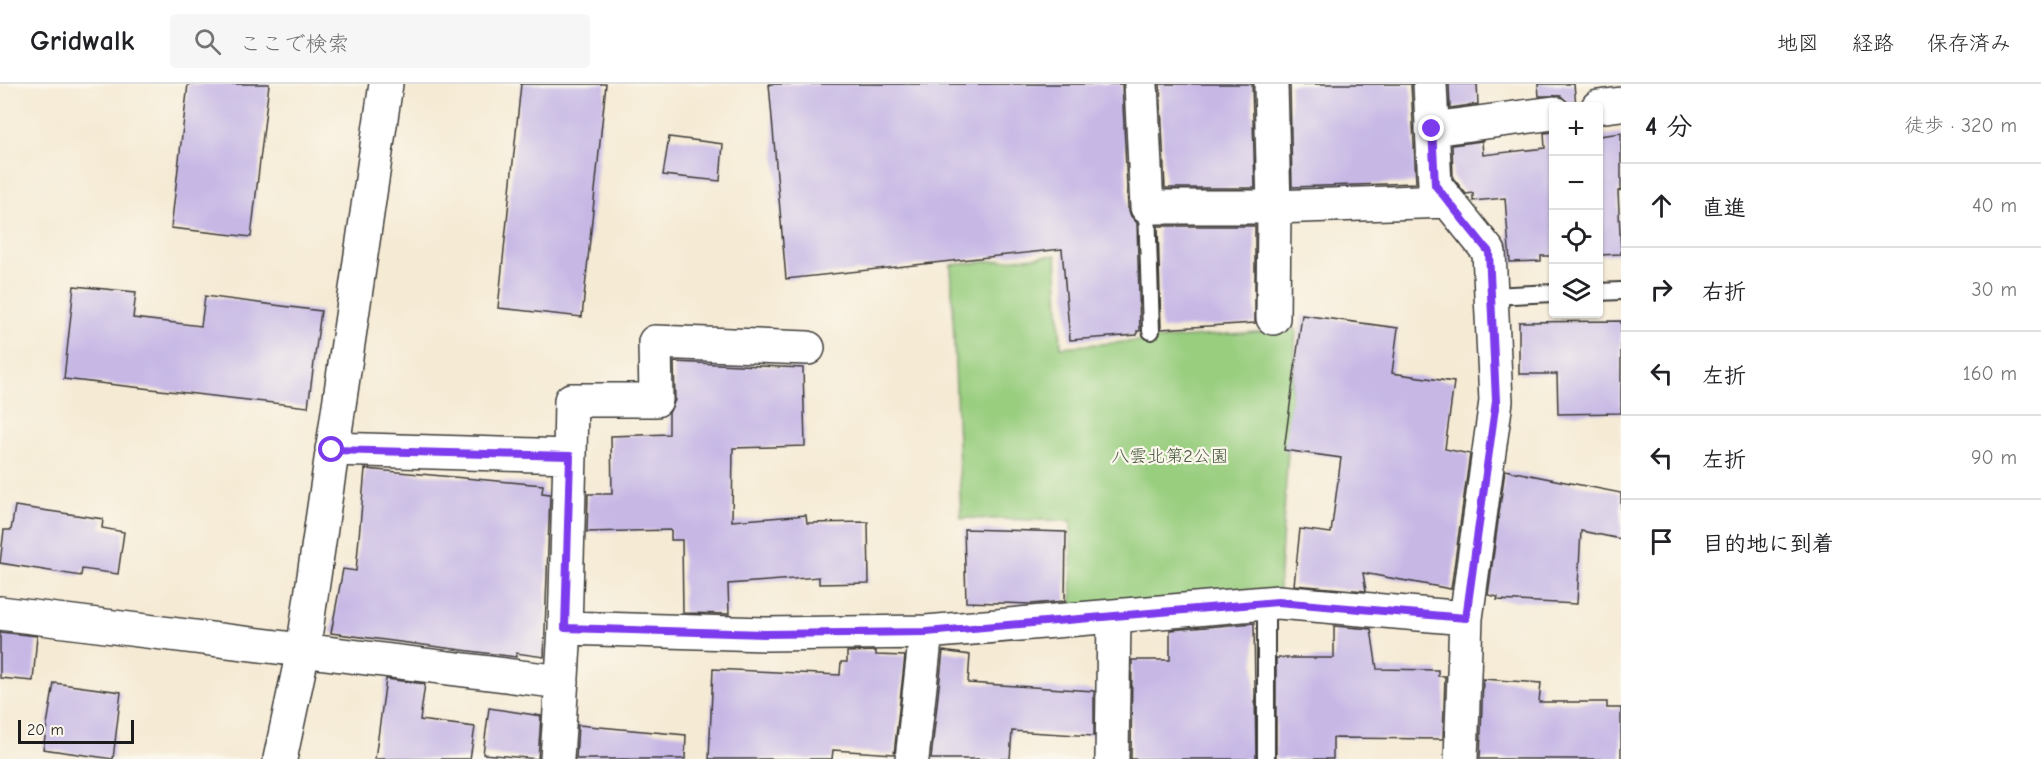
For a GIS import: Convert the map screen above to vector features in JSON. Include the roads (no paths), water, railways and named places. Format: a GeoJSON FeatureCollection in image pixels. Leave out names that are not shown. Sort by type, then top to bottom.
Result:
{"type":"FeatureCollection","features":[{"type":"Feature","properties":{"kind":"street"},"geometry":{"type":"LineString","coordinates":[[280,759],[303,651],[386,84]]}},
{"type":"Feature","properties":{"kind":"street"},"geometry":{"type":"LineString","coordinates":[[1141,84],[1147,207],[1274,207],[1448,201]]}},
{"type":"Feature","properties":{"kind":"street"},"geometry":{"type":"LineString","coordinates":[[1271,84],[1274,207],[1273,318]]}},
{"type":"Feature","properties":{"kind":"street"},"geometry":{"type":"LineString","coordinates":[[1430,84],[1435,185],[1489,252],[1496,401],[1466,618],[1461,759]]}},
{"type":"Feature","properties":{"kind":"street"},"geometry":{"type":"LineString","coordinates":[[1603,106],[1621,104]]}},
{"type":"Feature","properties":{"kind":"street"},"geometry":{"type":"LineString","coordinates":[[1432,129],[1549,114]]}},
{"type":"Feature","properties":{"kind":"street"},"geometry":{"type":"LineString","coordinates":[[557,759],[565,628],[571,400],[656,400],[655,342],[808,348]]}},
{"type":"Feature","properties":{"kind":"street"},"geometry":{"type":"LineString","coordinates":[[332,450],[570,456]]}},
{"type":"Feature","properties":{"kind":"street"},"geometry":{"type":"LineString","coordinates":[[565,628],[765,634],[926,632],[1278,602],[1466,618]]}},
{"type":"Feature","properties":{"kind":"street"},"geometry":{"type":"LineString","coordinates":[[0,613],[562,682]]}},
{"type":"Feature","properties":{"kind":"street"},"geometry":{"type":"LineString","coordinates":[[1112,759],[1114,617]]}},
{"type":"Feature","properties":{"kind":"street"},"geometry":{"type":"LineString","coordinates":[[912,759],[926,632]]}},
{"type":"Feature","properties":{"kind":"lane"},"geometry":{"type":"LineString","coordinates":[[1147,207],[1151,331]]}},
{"type":"Feature","properties":{"kind":"lane"},"geometry":{"type":"LineString","coordinates":[[1603,292],[1621,291]]}},
{"type":"Feature","properties":{"kind":"lane"},"geometry":{"type":"LineString","coordinates":[[1491,296],[1549,293]]}},
{"type":"Feature","properties":{"kind":"lane"},"geometry":{"type":"LineString","coordinates":[[1266,603],[1266,759]]}},
{"type":"Feature","properties":{"kind":"park label","name":"八雲北第2公園"},"geometry":{"type":"Point","coordinates":[1170,456]}}]}
